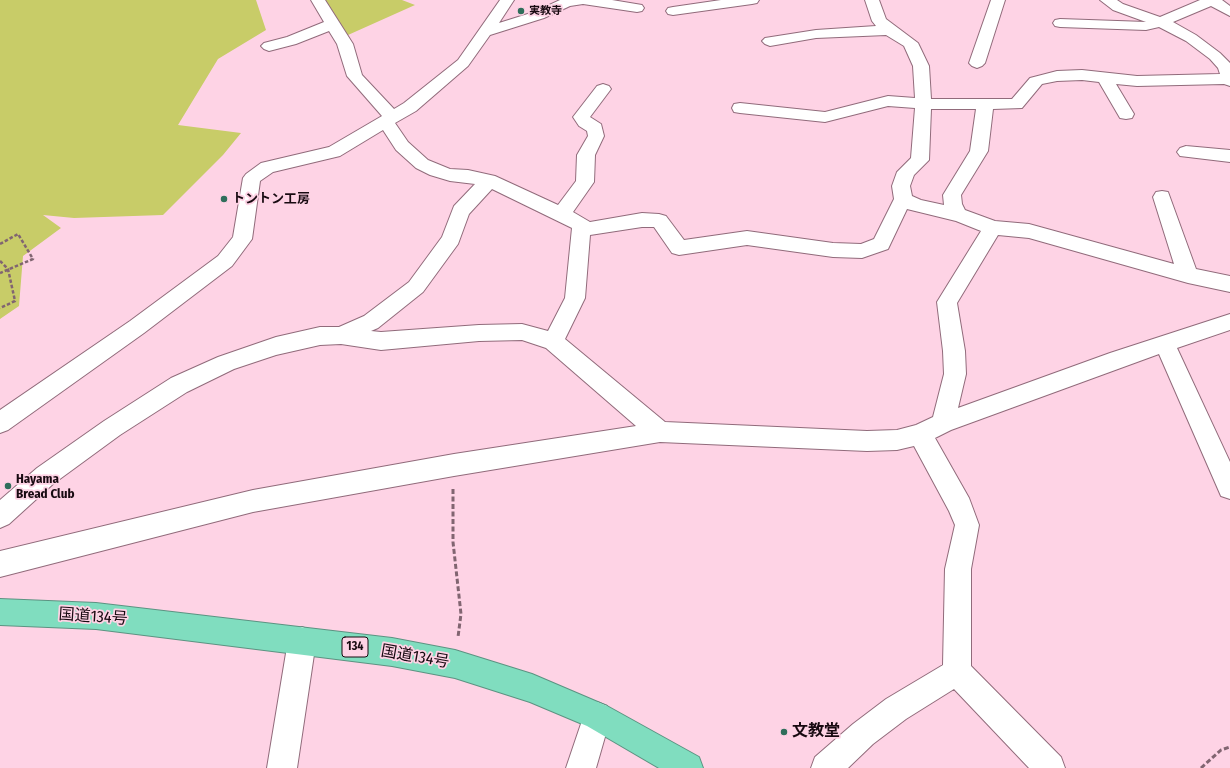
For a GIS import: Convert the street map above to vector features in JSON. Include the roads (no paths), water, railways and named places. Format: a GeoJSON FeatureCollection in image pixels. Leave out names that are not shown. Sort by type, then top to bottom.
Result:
{"type":"FeatureCollection","features":[{"type":"Feature","properties":{"kind":"highway","name":"国道134号"},"geometry":{"type":"LineString","coordinates":[[0,612],[96,616],[392,652],[455,664],[532,688],[596,716],[688,768]]}},
{"type":"Feature","properties":{"kind":"street"},"geometry":{"type":"LineString","coordinates":[[318,0],[346,44],[355,76],[390,120],[402,146],[422,164],[436,171],[450,175],[468,176],[489,180],[582,224],[575,298],[553,341]]}},
{"type":"Feature","properties":{"kind":"street"},"geometry":{"type":"LineString","coordinates":[[0,423],[137,327],[225,261],[242,239],[252,178],[267,167],[334,152],[410,107],[462,63],[507,0]]}},
{"type":"Feature","properties":{"kind":"street"},"geometry":{"type":"LineString","coordinates":[[483,32],[539,15],[569,1],[582,0],[637,8]]}},
{"type":"Feature","properties":{"kind":"street"},"geometry":{"type":"LineString","coordinates":[[673,11],[752,0]]}},
{"type":"Feature","properties":{"kind":"street"},"geometry":{"type":"LineString","coordinates":[[582,230],[642,220],[658,221],[679,248],[747,238],[833,250],[862,251],[880,244],[903,199],[901,186],[906,172],[920,160],[923,104],[921,66],[910,43],[889,30],[879,21],[872,0]]}},
{"type":"Feature","properties":{"kind":"street"},"geometry":{"type":"LineString","coordinates":[[977,63],[998,0]]}},
{"type":"Feature","properties":{"kind":"street"},"geometry":{"type":"LineString","coordinates":[[738,125],[740,101],[825,117],[888,101],[923,104],[1016,104],[1036,81],[1058,76],[1082,75],[1136,81],[1230,80],[1225,67],[1214,56],[1191,38],[1161,22],[1118,7],[1107,0]]}},
{"type":"Feature","properties":{"kind":"street"},"geometry":{"type":"LineString","coordinates":[[1060,23],[1146,26],[1161,22],[1212,0],[1230,12]]}},
{"type":"Feature","properties":{"kind":"street"},"geometry":{"type":"LineString","coordinates":[[269,46],[291,41],[316,32],[333,23]]}},
{"type":"Feature","properties":{"kind":"street"},"geometry":{"type":"LineString","coordinates":[[770,41],[816,34],[889,30]]}},
{"type":"Feature","properties":{"kind":"street"},"geometry":{"type":"LineString","coordinates":[[1105,78],[1126,114]]}},
{"type":"Feature","properties":{"kind":"street"},"geometry":{"type":"LineString","coordinates":[[561,214],[585,182],[586,155],[596,136],[595,128],[585,122],[581,117],[603,89]]}},
{"type":"Feature","properties":{"kind":"street"},"geometry":{"type":"LineString","coordinates":[[959,215],[953,204],[952,195],[979,151],[985,104]]}},
{"type":"Feature","properties":{"kind":"street"},"geometry":{"type":"LineString","coordinates":[[1186,152],[1230,156]]}},
{"type":"Feature","properties":{"kind":"street"},"geometry":{"type":"LineString","coordinates":[[341,336],[371,322],[416,287],[433,266],[451,239],[461,211],[489,180]]}},
{"type":"Feature","properties":{"kind":"street"},"geometry":{"type":"LineString","coordinates":[[1162,197],[1188,275]]}},
{"type":"Feature","properties":{"kind":"street"},"geometry":{"type":"LineString","coordinates":[[903,199],[916,206],[959,215],[993,228],[1030,231],[1188,275],[1230,284]]}},
{"type":"Feature","properties":{"kind":"street"},"geometry":{"type":"LineString","coordinates":[[993,228],[947,302],[954,351],[955,374],[932,428],[967,525],[958,569],[957,672],[1050,768]]}},
{"type":"Feature","properties":{"kind":"street"},"geometry":{"type":"LineString","coordinates":[[0,564],[253,501],[454,464],[660,432],[867,441],[897,440],[1118,359],[1230,322]]}},
{"type":"Feature","properties":{"kind":"street"},"geometry":{"type":"LineString","coordinates":[[0,516],[45,476],[112,428],[179,385],[226,363],[276,346],[320,336],[341,336],[381,342],[479,333],[522,332],[553,341],[660,432]]}},
{"type":"Feature","properties":{"kind":"street"},"geometry":{"type":"LineString","coordinates":[[1165,344],[1230,488]]}},
{"type":"Feature","properties":{"kind":"street"},"geometry":{"type":"LineString","coordinates":[[282,768],[302,640]]}},
{"type":"Feature","properties":{"kind":"street"},"geometry":{"type":"LineString","coordinates":[[826,768],[863,734],[885,717],[957,672]]}},
{"type":"Feature","properties":{"kind":"street"},"geometry":{"type":"LineString","coordinates":[[580,768],[596,716]]}},
{"type":"Feature","properties":{"kind":"place","name":"実教寺"},"geometry":{"type":"Point","coordinates":[521,11]}},
{"type":"Feature","properties":{"kind":"place","name":"トントン工房"},"geometry":{"type":"Point","coordinates":[224,199]}},
{"type":"Feature","properties":{"kind":"place","name":"Hayama Bread Club"},"geometry":{"type":"Point","coordinates":[8,486]}},
{"type":"Feature","properties":{"kind":"place","name":"文教堂"},"geometry":{"type":"Point","coordinates":[784,732]}}]}
